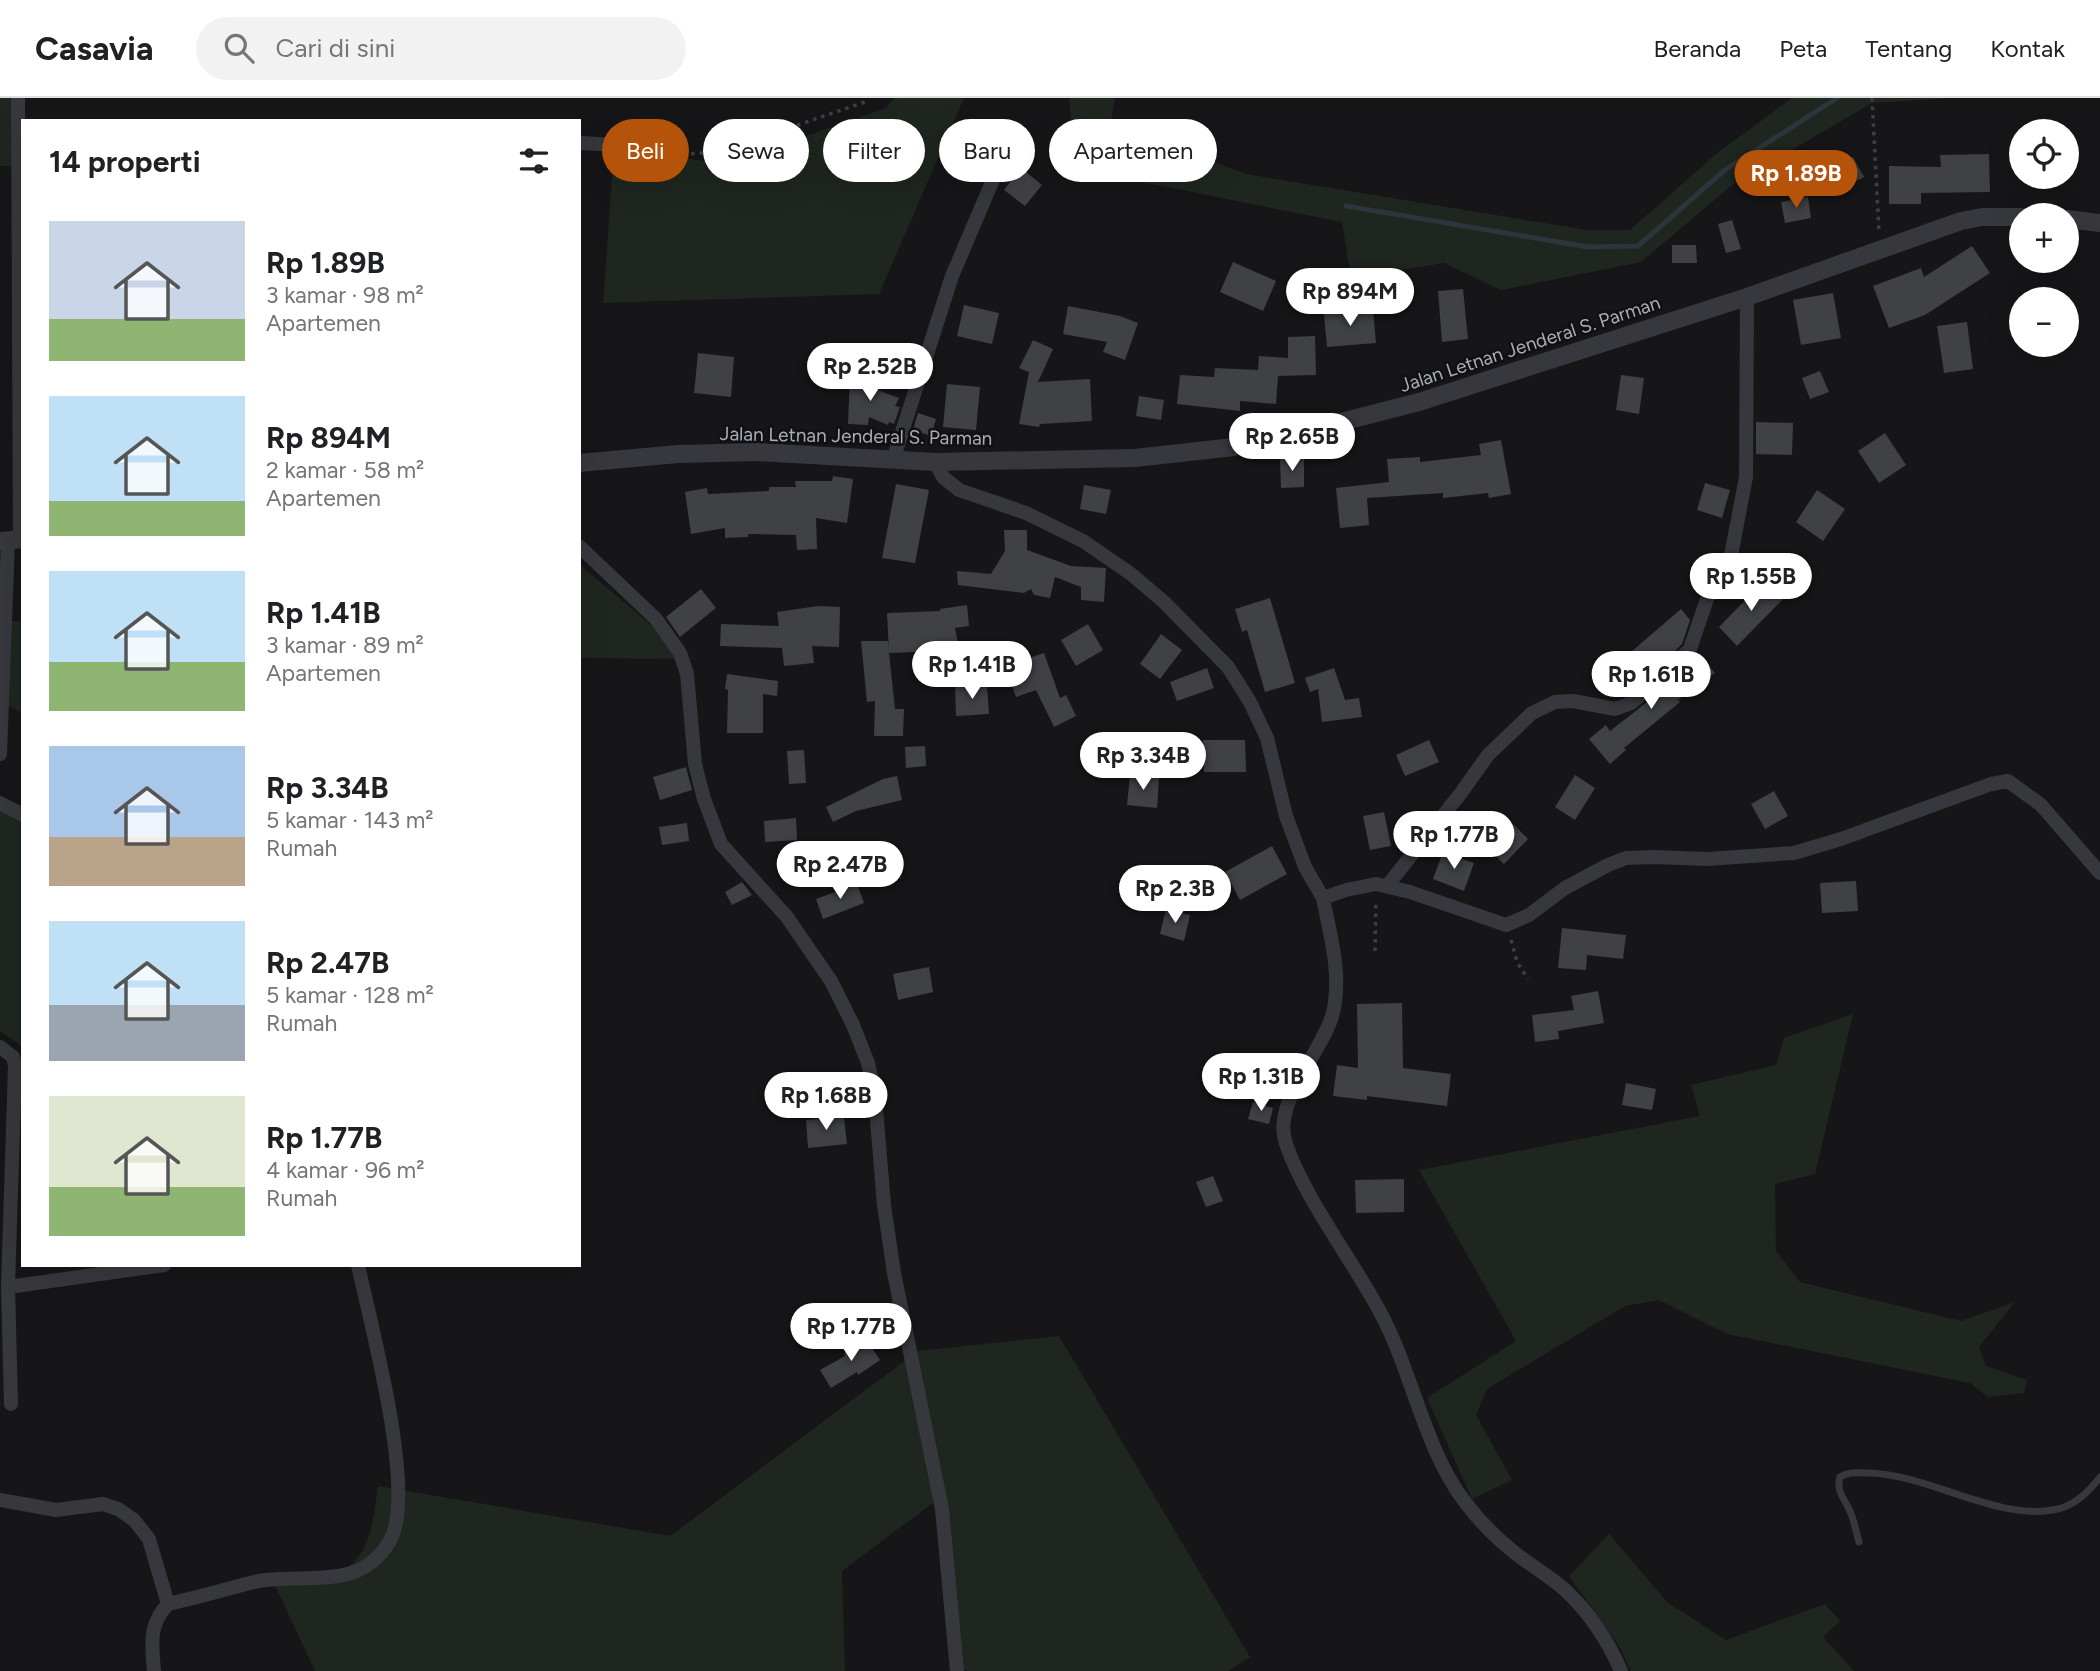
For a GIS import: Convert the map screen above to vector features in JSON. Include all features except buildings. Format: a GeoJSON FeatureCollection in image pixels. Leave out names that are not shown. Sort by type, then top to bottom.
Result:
{"type":"FeatureCollection","features":[{"type":"Feature","properties":{"kind":"street"},"geometry":{"type":"LineString","coordinates":[[0,754],[13,540],[20,168],[18,98]]}},
{"type":"Feature","properties":{"kind":"street"},"geometry":{"type":"LineString","coordinates":[[581,143],[602,144]]}},
{"type":"Feature","properties":{"kind":"street"},"geometry":{"type":"LineString","coordinates":[[893,460],[952,276],[992,182]]}},
{"type":"Feature","properties":{"kind":"street","name":"Jalan Letnan Jenderal S. Parman"},"geometry":{"type":"LineString","coordinates":[[581,463],[678,454],[756,452],[935,462],[1135,458],[1234,447],[1419,402],[1747,296],[1961,221],[1982,217],[2009,217]]}},
{"type":"Feature","properties":{"kind":"street"},"geometry":{"type":"LineString","coordinates":[[2079,220],[2100,223]]}},
{"type":"Feature","properties":{"kind":"street"},"geometry":{"type":"LineString","coordinates":[[1381,885],[1408,862],[1488,755],[1532,713],[1555,702],[1573,701],[1615,709],[1631,703],[1690,649],[1707,599],[1730,561],[1746,477],[1747,296]]}},
{"type":"Feature","properties":{"kind":"street"},"geometry":{"type":"LineString","coordinates":[[935,462],[949,485],[1026,513],[1083,541],[1131,573],[1164,602],[1227,667],[1250,702],[1267,738],[1286,816],[1305,867],[1323,898],[1337,980],[1333,1013],[1322,1040],[1293,1092],[1284,1123],[1285,1142],[1315,1202],[1379,1310],[1400,1354],[1434,1444],[1464,1501],[1485,1526],[1510,1549],[1564,1590],[1595,1625],[1621,1671]]}},
{"type":"Feature","properties":{"kind":"street"},"geometry":{"type":"LineString","coordinates":[[581,548],[656,620],[680,653],[687,674],[695,764],[704,799],[721,844],[787,918],[831,981],[868,1063],[875,1096],[884,1205],[894,1273],[942,1509],[959,1670]]}},
{"type":"Feature","properties":{"kind":"street"},"geometry":{"type":"LineString","coordinates":[[1323,898],[1346,890],[1381,885],[1410,892],[1506,925],[1529,915],[1565,888],[1626,858],[1718,859],[1794,853],[1841,839],[1980,788],[2008,781],[2040,805],[2100,873]]}},
{"type":"Feature","properties":{"kind":"street"},"geometry":{"type":"LineString","coordinates":[[0,803],[21,814]]}},
{"type":"Feature","properties":{"kind":"street"},"geometry":{"type":"LineString","coordinates":[[0,1046],[13,1057],[15,1066],[8,1287],[11,1404]]}},
{"type":"Feature","properties":{"kind":"street"},"geometry":{"type":"LineString","coordinates":[[8,1287],[150,1267]]}},
{"type":"Feature","properties":{"kind":"street"},"geometry":{"type":"LineString","coordinates":[[154,1671],[153,1630],[157,1615],[168,1604],[266,1580],[331,1577],[353,1572],[375,1559],[387,1547],[394,1533],[397,1513],[392,1430],[358,1267]]}},
{"type":"Feature","properties":{"kind":"street"},"geometry":{"type":"LineString","coordinates":[[0,1500],[56,1510],[103,1504],[118,1509],[134,1520],[149,1539],[168,1604]]}},
{"type":"Feature","properties":{"kind":"lane"},"geometry":{"type":"LineString","coordinates":[[1859,1542],[1838,1484],[1840,1478],[1849,1472],[1885,1474],[2022,1510],[2053,1510],[2076,1502],[2100,1477]]}},
{"type":"Feature","properties":{"kind":"path"},"geometry":{"type":"LineString","coordinates":[[1872,98],[1880,250]]}},
{"type":"Feature","properties":{"kind":"path"},"geometry":{"type":"LineString","coordinates":[[689,154],[719,152],[868,101]]}},
{"type":"Feature","properties":{"kind":"path"},"geometry":{"type":"LineString","coordinates":[[1375,951],[1381,885]]}},
{"type":"Feature","properties":{"kind":"path"},"geometry":{"type":"LineString","coordinates":[[1506,925],[1517,962],[1528,979]]}},
{"type":"Feature","properties":{"kind":"shaded area"},"geometry":{"type":"Polygon","coordinates":[[[0,98],[23,98],[21,166],[0,166],[0,98]]]}},
{"type":"Feature","properties":{"kind":"shaded area"},"geometry":{"type":"Polygon","coordinates":[[[894,98],[964,98],[955,119],[939,119],[939,156],[879,294],[603,303],[612,182],[689,182],[689,159],[703,161],[703,182],[809,182],[809,135],[823,130],[823,182],[925,182],[925,119],[855,119],[886,108],[894,98]]]}},
{"type":"Feature","properties":{"kind":"shaded area"},"geometry":{"type":"Polygon","coordinates":[[[1069,98],[1115,98],[1112,119],[1071,119],[1069,98]]]}},
{"type":"Feature","properties":{"kind":"shaded area"},"geometry":{"type":"Polygon","coordinates":[[[1792,98],[1954,98],[1872,103],[1732,185],[1641,262],[1501,290],[1444,263],[1351,278],[1342,222],[1141,182],[1217,182],[1217,163],[1246,174],[1587,230],[1630,230],[1716,154],[1792,98]]]}},
{"type":"Feature","properties":{"kind":"shaded area"},"geometry":{"type":"Polygon","coordinates":[[[581,566],[691,659],[581,658],[581,566]]]}},
{"type":"Feature","properties":{"kind":"shaded area"},"geometry":{"type":"Polygon","coordinates":[[[5,621],[21,621],[21,713],[9,706],[5,621]]]}},
{"type":"Feature","properties":{"kind":"shaded area"},"geometry":{"type":"Polygon","coordinates":[[[0,796],[21,808],[21,1046],[0,1031],[0,796]]]}},
{"type":"Feature","properties":{"kind":"shaded area"},"geometry":{"type":"Polygon","coordinates":[[[1853,1014],[1815,1174],[1775,1184],[1776,1251],[1800,1282],[1961,1321],[2015,1302],[1979,1347],[1986,1366],[2027,1380],[2024,1393],[1988,1397],[1970,1383],[1727,1334],[1659,1300],[1625,1306],[1487,1389],[1476,1415],[1512,1480],[1472,1499],[1427,1398],[1516,1341],[1419,1170],[1700,1116],[1691,1085],[1776,1065],[1784,1038],[1853,1014]]]}},
{"type":"Feature","properties":{"kind":"shaded area"},"geometry":{"type":"Polygon","coordinates":[[[1059,1336],[1250,1657],[1228,1671],[959,1669],[945,1494],[842,1571],[845,1671],[315,1671],[271,1577],[323,1577],[348,1568],[357,1559],[369,1536],[378,1486],[670,1536],[918,1351],[1059,1336]]]}},
{"type":"Feature","properties":{"kind":"shaded area"},"geometry":{"type":"Polygon","coordinates":[[[1609,1534],[1667,1602],[1726,1640],[1825,1604],[1840,1621],[1823,1637],[1854,1671],[1631,1671],[1619,1646],[1569,1576],[1609,1534]]]}},
{"type":"Feature","properties":{"kind":"waterway"},"geometry":{"type":"LineString","coordinates":[[1346,206],[1588,247],[1638,246],[1725,170],[1837,98]]}}]}
